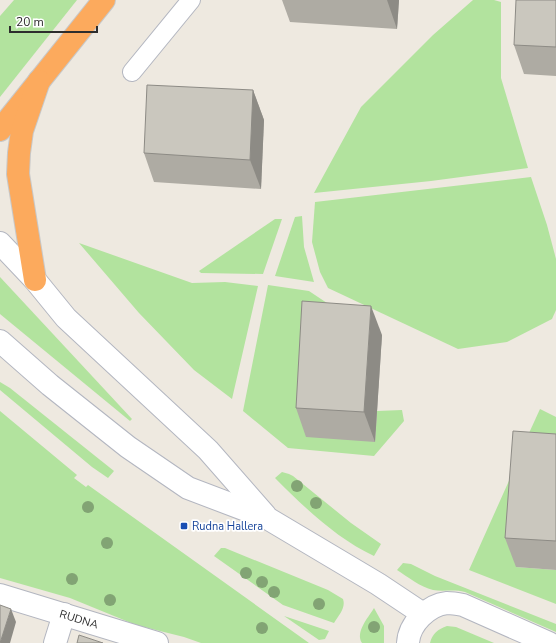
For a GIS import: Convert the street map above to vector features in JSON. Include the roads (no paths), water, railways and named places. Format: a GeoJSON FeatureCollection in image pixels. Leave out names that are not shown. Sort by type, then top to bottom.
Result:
{"type":"FeatureCollection","features":[{"type":"Feature","properties":{"kind":"highway"},"geometry":{"type":"LineString","coordinates":[[0,130],[104,0]]}},
{"type":"Feature","properties":{"kind":"highway"},"geometry":{"type":"LineString","coordinates":[[35,280],[18,174],[22,131],[39,81]]}},
{"type":"Feature","properties":{"kind":"street"},"geometry":{"type":"LineString","coordinates":[[0,243],[35,280],[66,318],[208,450],[267,518]]}},
{"type":"Feature","properties":{"kind":"street"},"geometry":{"type":"LineString","coordinates":[[0,341],[50,385],[128,447],[188,488],[267,518],[378,584],[417,610],[422,615]]}},
{"type":"Feature","properties":{"kind":"street"},"geometry":{"type":"LineString","coordinates":[[0,362],[50,385]]}},
{"type":"Feature","properties":{"kind":"street","name":"RUDNA"},"geometry":{"type":"LineString","coordinates":[[0,595],[157,643]]}},
{"type":"Feature","properties":{"kind":"street"},"geometry":{"type":"LineString","coordinates":[[408,643],[408,635],[422,615],[430,609],[448,603],[463,605],[549,643]]}},
{"type":"Feature","properties":{"kind":"street"},"geometry":{"type":"LineString","coordinates":[[55,643],[64,614]]}},
{"type":"Feature","properties":{"kind":"lane"},"geometry":{"type":"LineString","coordinates":[[132,72],[191,0]]}},
{"type":"Feature","properties":{"kind":"place","name":"Rudna Hallera"},"geometry":{"type":"Point","coordinates":[184,526]}}]}
